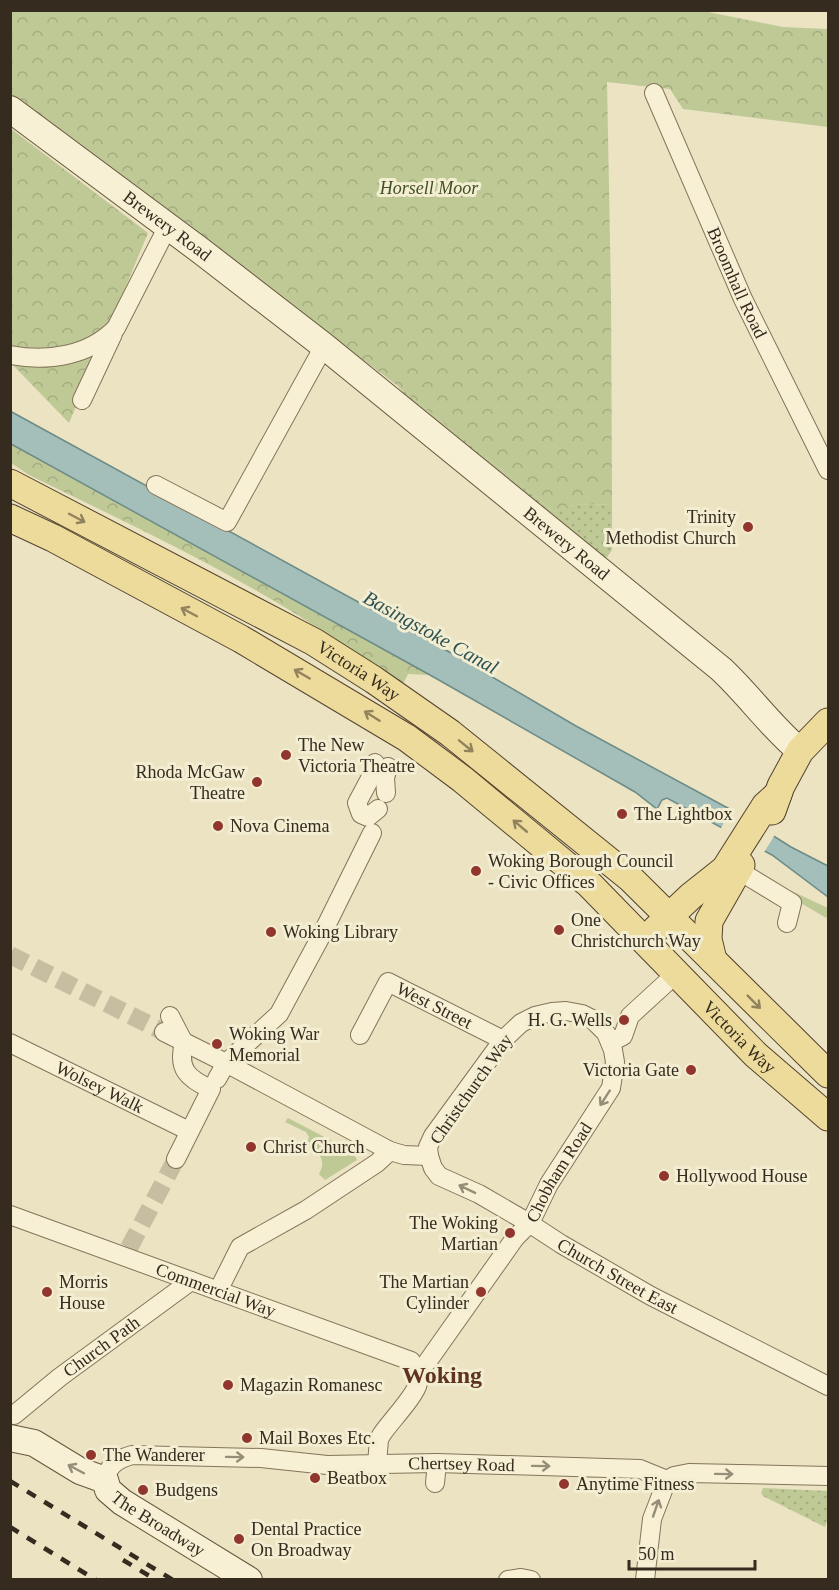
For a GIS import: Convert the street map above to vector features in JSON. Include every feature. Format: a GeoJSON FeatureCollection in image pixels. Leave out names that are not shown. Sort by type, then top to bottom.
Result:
{"type":"FeatureCollection","features":[{"type":"Feature","properties":{"kind":"main road","name":"Victoria Way"},"geometry":{"type":"LineString","coordinates":[[10,483],[314,642],[450,733],[630,878],[756,1055],[828,1117]]}},
{"type":"Feature","properties":{"kind":"main road","name":"Victoria Way"},"geometry":{"type":"LineString","coordinates":[[10,518],[53,538],[241,639],[407,738],[462,779],[589,884],[713,960],[828,1074]]}},
{"type":"Feature","properties":{"kind":"main road"},"geometry":{"type":"LineString","coordinates":[[713,960],[708,939],[709,921],[743,863],[761,822],[800,751],[826,728]]}},
{"type":"Feature","properties":{"kind":"main road"},"geometry":{"type":"LineString","coordinates":[[668,934],[743,863]]}},
{"type":"Feature","properties":{"kind":"main road"},"geometry":{"type":"LineString","coordinates":[[668,934],[700,889],[719,875],[743,863]]}},
{"type":"Feature","properties":{"kind":"main road"},"geometry":{"type":"LineString","coordinates":[[630,878],[660,892],[687,893],[700,889]]}},
{"type":"Feature","properties":{"kind":"main road","name":"Victoria Way"},"geometry":{"type":"LineString","coordinates":[[668,934],[745,1022],[828,1099]]}},
{"type":"Feature","properties":{"kind":"street","name":"Broomhall Road"},"geometry":{"type":"LineString","coordinates":[[654,93],[743,299],[828,470]]}},
{"type":"Feature","properties":{"kind":"street","name":"Brewery Road"},"geometry":{"type":"LineString","coordinates":[[10,109],[324,346],[705,655],[738,686],[784,738],[800,751]]}},
{"type":"Feature","properties":{"kind":"street"},"geometry":{"type":"LineString","coordinates":[[82,400],[168,226]]}},
{"type":"Feature","properties":{"kind":"street"},"geometry":{"type":"LineString","coordinates":[[10,355],[24,358],[46,358],[78,352],[98,344],[116,328]]}},
{"type":"Feature","properties":{"kind":"street"},"geometry":{"type":"LineString","coordinates":[[156,485],[227,522],[324,346]]}},
{"type":"Feature","properties":{"kind":"street"},"geometry":{"type":"LineString","coordinates":[[176,1159],[218,1077],[279,1014],[372,833]]}},
{"type":"Feature","properties":{"kind":"street"},"geometry":{"type":"LineString","coordinates":[[743,863],[792,903],[787,923]]}},
{"type":"Feature","properties":{"kind":"street","name":"West Street"},"geometry":{"type":"LineString","coordinates":[[360,1035],[388,981],[503,1040]]}},
{"type":"Feature","properties":{"kind":"street"},"geometry":{"type":"LineString","coordinates":[[611,1042],[623,1036],[630,1016],[666,983]]}},
{"type":"Feature","properties":{"kind":"street","name":"Christchurch Way"},"geometry":{"type":"LineString","coordinates":[[429,1156],[428,1148],[433,1136],[503,1040],[521,1023],[535,1016],[552,1012],[566,1011],[582,1014],[592,1019],[606,1033],[611,1042]]}},
{"type":"Feature","properties":{"kind":"street"},"geometry":{"type":"LineString","coordinates":[[167,1024],[218,1077]]}},
{"type":"Feature","properties":{"kind":"street"},"geometry":{"type":"LineString","coordinates":[[184,1042],[181,1054],[182,1066],[189,1077],[218,1077],[290,1098],[390,1151],[404,1155],[429,1156]]}},
{"type":"Feature","properties":{"kind":"street","name":"Chobham Road"},"geometry":{"type":"LineString","coordinates":[[377,1464],[379,1439],[416,1389],[422,1366],[514,1238],[529,1223],[549,1184],[611,1088],[615,1062],[611,1042]]}},
{"type":"Feature","properties":{"kind":"street","name":"Wolsey Walk"},"geometry":{"type":"LineString","coordinates":[[10,1043],[189,1131]]}},
{"type":"Feature","properties":{"kind":"street"},"geometry":{"type":"LineString","coordinates":[[218,1291],[240,1247],[306,1210],[390,1151]]}},
{"type":"Feature","properties":{"kind":"street","name":"Church Street East"},"geometry":{"type":"LineString","coordinates":[[429,1156],[439,1176],[478,1194],[651,1296],[828,1386]]}},
{"type":"Feature","properties":{"kind":"street","name":"Commercial Way"},"geometry":{"type":"LineString","coordinates":[[10,1215],[127,1252],[191,1281],[422,1366]]}},
{"type":"Feature","properties":{"kind":"street","name":"Church Path"},"geometry":{"type":"LineString","coordinates":[[12,1426],[60,1377],[191,1281]]}},
{"type":"Feature","properties":{"kind":"street"},"geometry":{"type":"LineString","coordinates":[[12,1426],[34,1443],[80,1471],[105,1480]]}},
{"type":"Feature","properties":{"kind":"street","name":"Chertsey Road"},"geometry":{"type":"LineString","coordinates":[[105,1480],[108,1469],[113,1464],[132,1455],[261,1458],[327,1465],[437,1463],[640,1469],[667,1480]]}},
{"type":"Feature","properties":{"kind":"street"},"geometry":{"type":"LineString","coordinates":[[435,1483],[437,1463]]}},
{"type":"Feature","properties":{"kind":"street"},"geometry":{"type":"LineString","coordinates":[[645,1580],[652,1519],[667,1480],[689,1473],[828,1476]]}},
{"type":"Feature","properties":{"kind":"street","name":"The Broadway"},"geometry":{"type":"LineString","coordinates":[[105,1480],[108,1490],[122,1502],[249,1580]]}},
{"type":"Feature","properties":{"kind":"street"},"geometry":{"type":"LineString","coordinates":[[508,1580],[521,1578],[531,1580]]}},
{"type":"Feature","properties":{"kind":"green space","name":"Horsell Moor"},"geometry":{"type":"Polygon","coordinates":[[[10,11],[703,11],[783,27],[828,29],[828,127],[683,109],[670,89],[607,82],[612,504],[574,505],[554,512],[398,386],[11,96],[10,11]]]}},
{"type":"Feature","properties":{"kind":"green space"},"geometry":{"type":"Polygon","coordinates":[[[10,128],[148,233],[69,423],[11,363],[10,128]]]}},
{"type":"Feature","properties":{"kind":"green space"},"geometry":{"type":"Polygon","coordinates":[[[398,386],[554,512],[574,505],[612,504],[612,550],[603,563],[415,407],[398,386]]]}},
{"type":"Feature","properties":{"kind":"green space"},"geometry":{"type":"Polygon","coordinates":[[[10,444],[430,675],[408,674],[403,684],[264,595],[164,541],[29,475],[11,463],[10,444]]]}},
{"type":"Feature","properties":{"kind":"green space"},"geometry":{"type":"Polygon","coordinates":[[[753,875],[828,908],[828,919],[753,875]]]}},
{"type":"Feature","properties":{"kind":"green space"},"geometry":{"type":"Polygon","coordinates":[[[288,1118],[353,1152],[357,1160],[325,1180],[319,1174],[322,1164],[320,1156],[306,1145],[309,1137],[306,1132],[285,1122],[288,1118]]]}},
{"type":"Feature","properties":{"kind":"green space"},"geometry":{"type":"Polygon","coordinates":[[[763,1488],[828,1491],[828,1518],[825,1527],[763,1496],[761,1493],[763,1488]]]}},
{"type":"Feature","properties":{"kind":"water"},"geometry":{"type":"Polygon","coordinates":[[[10,411],[453,654],[576,726],[737,813],[791,847],[828,866],[828,897],[772,855],[667,798],[662,800],[657,809],[635,792],[430,675],[11,444],[10,411]]]}},
{"type":"Feature","properties":{"kind":"pier"},"geometry":{"type":"Polygon","coordinates":[[[731,809],[741,812],[776,833],[763,854],[720,830],[731,809]]]}},
{"type":"Feature","properties":{"kind":"tunnel"},"geometry":{"type":"LineString","coordinates":[[10,955],[164,1032]]}},
{"type":"Feature","properties":{"kind":"tunnel"},"geometry":{"type":"LineString","coordinates":[[129,1248],[176,1159]]}},
{"type":"Feature","properties":{"kind":"railway"},"geometry":{"type":"LineString","coordinates":[[10,1481],[173,1580]]}},
{"type":"Feature","properties":{"kind":"railway"},"geometry":{"type":"LineString","coordinates":[[10,1527],[96,1580]]}},
{"type":"Feature","properties":{"kind":"railway"},"geometry":{"type":"LineString","coordinates":[[123,1560],[156,1580]]}},
{"type":"Feature","properties":{"kind":"place","name":"Trinity Methodist Church"},"geometry":{"type":"Point","coordinates":[748,527]}},
{"type":"Feature","properties":{"kind":"place","name":"The New Victoria Theatre"},"geometry":{"type":"Point","coordinates":[286,755]}},
{"type":"Feature","properties":{"kind":"place","name":"Rhoda McGaw Theatre"},"geometry":{"type":"Point","coordinates":[257,782]}},
{"type":"Feature","properties":{"kind":"place","name":"The Lightbox"},"geometry":{"type":"Point","coordinates":[622,814]}},
{"type":"Feature","properties":{"kind":"place","name":"Nova Cinema"},"geometry":{"type":"Point","coordinates":[218,826]}},
{"type":"Feature","properties":{"kind":"place","name":"Woking Borough Council - Civic Offices"},"geometry":{"type":"Point","coordinates":[476,871]}},
{"type":"Feature","properties":{"kind":"place","name":"One Christchurch Way"},"geometry":{"type":"Point","coordinates":[559,930]}},
{"type":"Feature","properties":{"kind":"place","name":"Woking Library"},"geometry":{"type":"Point","coordinates":[271,932]}},
{"type":"Feature","properties":{"kind":"place","name":"H. G. Wells"},"geometry":{"type":"Point","coordinates":[624,1020]}},
{"type":"Feature","properties":{"kind":"place","name":"Woking War Memorial"},"geometry":{"type":"Point","coordinates":[217,1044]}},
{"type":"Feature","properties":{"kind":"place","name":"Victoria Gate"},"geometry":{"type":"Point","coordinates":[691,1070]}},
{"type":"Feature","properties":{"kind":"place","name":"Christ Church"},"geometry":{"type":"Point","coordinates":[251,1147]}},
{"type":"Feature","properties":{"kind":"place","name":"Hollywood House"},"geometry":{"type":"Point","coordinates":[664,1176]}},
{"type":"Feature","properties":{"kind":"place","name":"The Woking Martian"},"geometry":{"type":"Point","coordinates":[510,1233]}},
{"type":"Feature","properties":{"kind":"place","name":"Morris House"},"geometry":{"type":"Point","coordinates":[47,1292]}},
{"type":"Feature","properties":{"kind":"place","name":"The Martian Cylinder"},"geometry":{"type":"Point","coordinates":[481,1292]}},
{"type":"Feature","properties":{"kind":"place","name":"Magazin Romanesc"},"geometry":{"type":"Point","coordinates":[228,1385]}},
{"type":"Feature","properties":{"kind":"place","name":"Mail Boxes Etc."},"geometry":{"type":"Point","coordinates":[247,1438]}},
{"type":"Feature","properties":{"kind":"place","name":"The Wanderer"},"geometry":{"type":"Point","coordinates":[91,1455]}},
{"type":"Feature","properties":{"kind":"place","name":"Beatbox"},"geometry":{"type":"Point","coordinates":[315,1478]}},
{"type":"Feature","properties":{"kind":"place","name":"Anytime Fitness"},"geometry":{"type":"Point","coordinates":[564,1484]}},
{"type":"Feature","properties":{"kind":"place","name":"Budgens"},"geometry":{"type":"Point","coordinates":[143,1490]}},
{"type":"Feature","properties":{"kind":"place","name":"Dental Practice On Broadway"},"geometry":{"type":"Point","coordinates":[239,1539]}},
{"type":"Feature","properties":{"kind":"district","name":"Woking"},"geometry":{"type":"Point","coordinates":[442,1375]}},
{"type":"Feature","properties":{"kind":"water label","name":"Basingstoke Canal"},"geometry":{"type":"Point","coordinates":[431,632]}}]}
